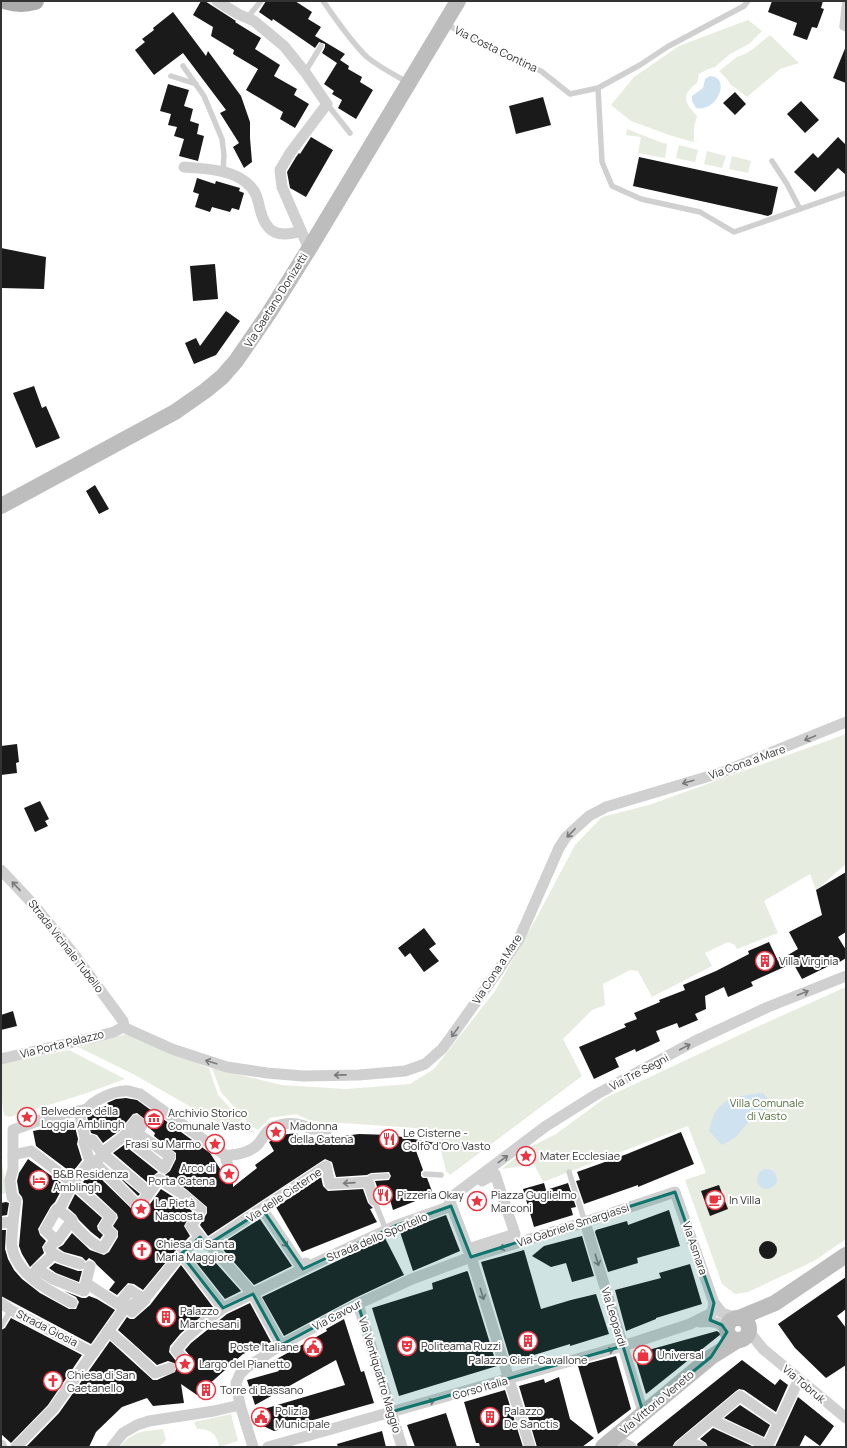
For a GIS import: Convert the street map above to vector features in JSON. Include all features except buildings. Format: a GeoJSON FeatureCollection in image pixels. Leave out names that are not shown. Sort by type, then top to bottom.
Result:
{"type":"FeatureCollection","features":[{"type":"Feature","properties":{"kind":"main road"},"geometry":{"type":"LineString","coordinates":[[7,1],[16,3],[29,3],[35,1]]}},
{"type":"Feature","properties":{"kind":"street"},"geometry":{"type":"LineString","coordinates":[[217,1],[254,21],[284,46],[305,72],[327,104],[290,153],[280,170],[282,188],[309,249]]}},
{"type":"Feature","properties":{"kind":"street","name":"Via Gaetano Donizetti"},"geometry":{"type":"LineString","coordinates":[[1,506],[175,412],[205,391],[222,376],[248,346],[309,249],[458,1]]}},
{"type":"Feature","properties":{"kind":"street"},"geometry":{"type":"LineString","coordinates":[[184,167],[224,172],[242,179],[251,186],[254,191],[264,222],[273,231],[279,234],[289,235],[301,231]]}},
{"type":"Feature","properties":{"kind":"street","name":"Via Cona a Mare"},"geometry":{"type":"LineString","coordinates":[[122,1027],[172,1049],[227,1067],[267,1073],[302,1076],[359,1075],[404,1071],[425,1064],[442,1049],[519,940],[558,848],[566,837],[589,816],[606,807],[623,801],[723,772],[846,722]]}},
{"type":"Feature","properties":{"kind":"street","name":"Strada Vicinale Tubello"},"geometry":{"type":"LineString","coordinates":[[1,870],[33,904],[73,953],[123,1021],[124,1025],[122,1027]]}},
{"type":"Feature","properties":{"kind":"street","name":"Via Tre Segni"},"geometry":{"type":"LineString","coordinates":[[450,1202],[546,1126],[597,1094],[695,1041],[768,1007],[846,976]]}},
{"type":"Feature","properties":{"kind":"street","name":"Via Porta Palazzo"},"geometry":{"type":"LineString","coordinates":[[1,1059],[99,1036],[114,1032],[122,1027]]}},
{"type":"Feature","properties":{"kind":"street"},"geometry":{"type":"LineString","coordinates":[[72,1303],[52,1293],[34,1274],[19,1263],[12,1246],[16,1200],[12,1197],[10,1180],[14,1169],[13,1130],[46,1118],[79,1112],[87,1109],[92,1103],[118,1091],[126,1090],[140,1094],[225,1156],[229,1170]]}},
{"type":"Feature","properties":{"kind":"street"},"geometry":{"type":"LineString","coordinates":[[79,1112],[86,1142],[84,1142],[92,1163],[139,1207],[159,1179],[182,1194],[201,1210],[191,1226],[253,1294],[281,1345]]}},
{"type":"Feature","properties":{"kind":"street"},"geometry":{"type":"LineString","coordinates":[[56,1240],[45,1230],[57,1209],[59,1210],[73,1183],[102,1153],[124,1136],[136,1120],[142,1125],[137,1134],[169,1156],[164,1168],[124,1136]]}},
{"type":"Feature","properties":{"kind":"street"},"geometry":{"type":"LineString","coordinates":[[225,1156],[241,1153],[253,1148],[260,1143],[261,1139],[270,1128],[299,1124],[311,1128],[328,1129]]}},
{"type":"Feature","properties":{"kind":"street"},"geometry":{"type":"LineString","coordinates":[[86,1142],[92,1140],[102,1153],[149,1193]]}},
{"type":"Feature","properties":{"kind":"street"},"geometry":{"type":"LineString","coordinates":[[13,1155],[31,1151],[73,1183],[111,1217],[104,1227],[112,1234],[103,1248],[99,1247],[71,1222],[72,1220],[59,1210]]}},
{"type":"Feature","properties":{"kind":"street","name":"Via delle Cisterne"},"geometry":{"type":"LineString","coordinates":[[125,1308],[146,1297],[181,1254],[263,1210],[326,1166],[330,1184],[368,1182]]}},
{"type":"Feature","properties":{"kind":"street"},"geometry":{"type":"LineString","coordinates":[[469,1253],[515,1234],[495,1174],[450,1202],[469,1253],[530,1447]]}},
{"type":"Feature","properties":{"kind":"street"},"geometry":{"type":"LineString","coordinates":[[368,1182],[374,1200]]}},
{"type":"Feature","properties":{"kind":"street","name":"Via Gabriele Smargiassi"},"geometry":{"type":"LineString","coordinates":[[469,1253],[585,1222],[675,1192]]}},
{"type":"Feature","properties":{"kind":"street","name":"Via Asmara"},"geometry":{"type":"LineString","coordinates":[[675,1192],[714,1303]]}},
{"type":"Feature","properties":{"kind":"street","name":"Strada dello Sportello"},"geometry":{"type":"LineString","coordinates":[[301,1267],[450,1202]]}},
{"type":"Feature","properties":{"kind":"street"},"geometry":{"type":"LineString","coordinates":[[263,1210],[301,1267]]}},
{"type":"Feature","properties":{"kind":"street"},"geometry":{"type":"LineString","coordinates":[[1,1223],[13,1222]]}},
{"type":"Feature","properties":{"kind":"street"},"geometry":{"type":"LineString","coordinates":[[71,1222],[49,1248],[54,1254],[61,1258],[85,1265],[85,1287]]}},
{"type":"Feature","properties":{"kind":"street","name":"Via Leopardi"},"geometry":{"type":"LineString","coordinates":[[585,1222],[643,1412]]}},
{"type":"Feature","properties":{"kind":"street"},"geometry":{"type":"LineString","coordinates":[[185,1361],[176,1350],[186,1338],[223,1308],[253,1294],[301,1267],[384,1225]]}},
{"type":"Feature","properties":{"kind":"street","name":"Via Cavour"},"geometry":{"type":"LineString","coordinates":[[253,1447],[240,1405],[236,1383],[240,1374],[246,1368],[281,1345],[358,1304],[469,1253]]}},
{"type":"Feature","properties":{"kind":"street"},"geometry":{"type":"LineString","coordinates":[[34,1274],[54,1254]]}},
{"type":"Feature","properties":{"kind":"street"},"geometry":{"type":"LineString","coordinates":[[181,1254],[223,1308]]}},
{"type":"Feature","properties":{"kind":"street","name":"Via Vittorio Veneto"},"geometry":{"type":"LineString","coordinates":[[608,1443],[643,1412],[711,1357],[735,1333],[775,1303],[846,1256]]}},
{"type":"Feature","properties":{"kind":"street"},"geometry":{"type":"LineString","coordinates":[[16,1447],[53,1409],[125,1308],[85,1287],[34,1274]]}},
{"type":"Feature","properties":{"kind":"street","name":"Strada Giosia"},"geometry":{"type":"LineString","coordinates":[[1,1303],[11,1310],[93,1353]]}},
{"type":"Feature","properties":{"kind":"street"},"geometry":{"type":"LineString","coordinates":[[714,1303],[712,1313],[706,1319],[717,1322],[735,1333]]}},
{"type":"Feature","properties":{"kind":"street"},"geometry":{"type":"LineString","coordinates":[[714,1303],[735,1333]]}},
{"type":"Feature","properties":{"kind":"street","name":"Via Ventiquattro Maggio"},"geometry":{"type":"LineString","coordinates":[[358,1304],[402,1447]]}},
{"type":"Feature","properties":{"kind":"street","name":"Corso Italia"},"geometry":{"type":"LineString","coordinates":[[268,1447],[509,1380],[623,1346],[706,1319]]}},
{"type":"Feature","properties":{"kind":"street"},"geometry":{"type":"LineString","coordinates":[[108,1331],[155,1373],[170,1368]]}},
{"type":"Feature","properties":{"kind":"street","name":"Via Tobruk"},"geometry":{"type":"LineString","coordinates":[[735,1333],[763,1349],[846,1418]]}},
{"type":"Feature","properties":{"kind":"street"},"geometry":{"type":"LineString","coordinates":[[712,1420],[767,1447],[799,1379]]}},
{"type":"Feature","properties":{"kind":"street"},"geometry":{"type":"LineString","coordinates":[[683,1444],[740,1396],[779,1423]]}},
{"type":"Feature","properties":{"kind":"street"},"geometry":{"type":"LineString","coordinates":[[112,1447],[124,1433],[137,1425],[149,1421],[214,1411],[240,1405]]}},
{"type":"Feature","properties":{"kind":"street"},"geometry":{"type":"LineString","coordinates":[[608,1443],[631,1447]]}},
{"type":"Feature","properties":{"kind":"street"},"geometry":{"type":"LineString","coordinates":[[683,1444],[700,1447]]}},
{"type":"Feature","properties":{"kind":"lane"},"geometry":{"type":"LineString","coordinates":[[247,18],[261,1]]}},
{"type":"Feature","properties":{"kind":"lane"},"geometry":{"type":"LineString","coordinates":[[323,1],[364,53],[382,68],[409,83]]}},
{"type":"Feature","properties":{"kind":"lane"},"geometry":{"type":"LineString","coordinates":[[748,1],[744,6],[667,47],[640,65],[598,88],[602,162],[612,186],[641,199],[700,212],[734,232],[846,193]]}},
{"type":"Feature","properties":{"kind":"lane"},"geometry":{"type":"LineString","coordinates":[[845,1],[842,27],[846,29]]}},
{"type":"Feature","properties":{"kind":"lane","name":"Via Costa Contina"},"geometry":{"type":"LineString","coordinates":[[445,24],[499,53],[530,66],[547,76],[570,94],[598,88]]}},
{"type":"Feature","properties":{"kind":"lane"},"geometry":{"type":"LineString","coordinates":[[305,72],[321,46]]}},
{"type":"Feature","properties":{"kind":"lane"},"geometry":{"type":"LineString","coordinates":[[183,66],[204,96],[222,139],[224,172]]}},
{"type":"Feature","properties":{"kind":"lane"},"geometry":{"type":"LineString","coordinates":[[171,76],[196,84]]}},
{"type":"Feature","properties":{"kind":"lane"},"geometry":{"type":"LineString","coordinates":[[327,104],[350,133]]}},
{"type":"Feature","properties":{"kind":"lane"},"geometry":{"type":"LineString","coordinates":[[772,161],[787,184],[800,209]]}},
{"type":"Feature","properties":{"kind":"lane"},"geometry":{"type":"LineString","coordinates":[[159,1179],[158,1177],[163,1167]]}},
{"type":"Feature","properties":{"kind":"lane"},"geometry":{"type":"LineString","coordinates":[[569,1172],[585,1222]]}},
{"type":"Feature","properties":{"kind":"lane"},"geometry":{"type":"LineString","coordinates":[[425,1174],[442,1175]]}},
{"type":"Feature","properties":{"kind":"lane"},"geometry":{"type":"LineString","coordinates":[[368,1182],[371,1177],[387,1176]]}},
{"type":"Feature","properties":{"kind":"lane"},"geometry":{"type":"LineString","coordinates":[[374,1200],[384,1225]]}},
{"type":"Feature","properties":{"kind":"lane"},"geometry":{"type":"LineString","coordinates":[[1,1326],[11,1310]]}},
{"type":"Feature","properties":{"kind":"highlighted area"},"geometry":{"type":"Polygon","coordinates":[[[675,1192],[714,1303],[710,1320],[722,1325],[727,1332],[711,1357],[643,1412],[623,1346],[391,1412],[358,1304],[281,1345],[253,1294],[223,1308],[181,1254],[200,1237],[207,1245],[263,1210],[303,1269],[395,1226],[451,1206],[471,1257],[675,1192]]]}},
{"type":"Feature","properties":{"kind":"green space"},"geometry":{"type":"Polygon","coordinates":[[[748,20],[762,31],[749,44],[730,54],[715,67],[699,74],[697,83],[688,91],[686,95],[687,103],[697,116],[694,127],[694,142],[672,136],[631,121],[611,105],[634,77],[679,46],[748,20]]]}},
{"type":"Feature","properties":{"kind":"green space"},"geometry":{"type":"Polygon","coordinates":[[[770,35],[799,63],[780,69],[747,97],[730,84],[719,71],[737,57],[753,49],[770,35]]]}},
{"type":"Feature","properties":{"kind":"green space"},"geometry":{"type":"Polygon","coordinates":[[[627,129],[667,144],[665,158],[638,153],[641,137],[626,135],[627,129]]]}},
{"type":"Feature","properties":{"kind":"green space"},"geometry":{"type":"Polygon","coordinates":[[[679,145],[698,150],[695,162],[676,158],[679,145]]]}},
{"type":"Feature","properties":{"kind":"green space"},"geometry":{"type":"Polygon","coordinates":[[[707,151],[726,156],[722,168],[704,164],[707,151]]]}},
{"type":"Feature","properties":{"kind":"green space"},"geometry":{"type":"Polygon","coordinates":[[[732,156],[751,161],[748,173],[729,169],[732,156]]]}},
{"type":"Feature","properties":{"kind":"green space"},"geometry":{"type":"Polygon","coordinates":[[[846,734],[846,864],[816,890],[810,874],[764,901],[778,933],[737,949],[735,945],[728,942],[705,953],[712,966],[652,997],[638,971],[630,970],[603,984],[605,1005],[592,1010],[563,1039],[582,1076],[450,1175],[446,1171],[437,1135],[416,1128],[311,1121],[296,1114],[270,1118],[258,1130],[249,1124],[221,1092],[212,1068],[282,1085],[346,1089],[410,1084],[434,1069],[495,991],[537,917],[575,845],[602,817],[649,805],[846,734]]]}},
{"type":"Feature","properties":{"kind":"green space","name":"Villa Comunale di Vasto"},"geometry":{"type":"Polygon","coordinates":[[[846,987],[846,1239],[814,1261],[748,1292],[735,1294],[722,1284],[685,1180],[706,1173],[688,1126],[543,1182],[534,1164],[502,1169],[526,1149],[556,1134],[605,1098],[846,987]]]}},
{"type":"Feature","properties":{"kind":"green space"},"geometry":{"type":"Polygon","coordinates":[[[126,1034],[209,1068],[218,1095],[248,1127],[256,1133],[224,1126],[135,1075],[78,1047],[126,1034]]]}},
{"type":"Feature","properties":{"kind":"green space"},"geometry":{"type":"Polygon","coordinates":[[[69,1050],[125,1079],[84,1094],[10,1117],[4,1115],[1,1094],[1,1064],[69,1050]]]}},
{"type":"Feature","properties":{"kind":"green space"},"geometry":{"type":"Polygon","coordinates":[[[1,1158],[7,1193],[1,1194],[1,1158]]]}},
{"type":"Feature","properties":{"kind":"green space"},"geometry":{"type":"Polygon","coordinates":[[[231,1414],[238,1441],[219,1447],[215,1435],[206,1430],[197,1429],[194,1422],[231,1414]]]}},
{"type":"Feature","properties":{"kind":"green space"},"geometry":{"type":"Polygon","coordinates":[[[163,1429],[166,1440],[159,1447],[120,1447],[125,1441],[134,1435],[163,1429]]]}},
{"type":"Feature","properties":{"kind":"water"},"geometry":{"type":"Polygon","coordinates":[[[710,76],[717,78],[720,82],[721,88],[719,94],[710,105],[704,108],[696,108],[692,101],[692,96],[703,88],[705,79],[710,76]]]}},
{"type":"Feature","properties":{"kind":"water"},"geometry":{"type":"Polygon","coordinates":[[[763,1093],[768,1099],[770,1108],[751,1119],[736,1137],[722,1145],[709,1131],[716,1111],[721,1105],[734,1098],[763,1093]]]}},
{"type":"Feature","properties":{"kind":"water"},"geometry":{"type":"Polygon","coordinates":[[[767,1169],[774,1172],[777,1179],[774,1186],[767,1189],[760,1186],[757,1179],[760,1172],[767,1169]]]}},
{"type":"Feature","properties":{"kind":"place","name":"Villa Virginia"},"geometry":{"type":"Point","coordinates":[765,961]}},
{"type":"Feature","properties":{"kind":"place","name":"Belvedere della Loggia Amblingh"},"geometry":{"type":"Point","coordinates":[27,1117]}},
{"type":"Feature","properties":{"kind":"place","name":"Archivio Storico Comunale Vasto"},"geometry":{"type":"Point","coordinates":[154,1119]}},
{"type":"Feature","properties":{"kind":"place","name":"Madonna della Catena"},"geometry":{"type":"Point","coordinates":[276,1132]}},
{"type":"Feature","properties":{"kind":"place","name":"Le Cisterne - Golfo d’Oro Vasto"},"geometry":{"type":"Point","coordinates":[389,1139]}},
{"type":"Feature","properties":{"kind":"place","name":"Frasi su Marmo"},"geometry":{"type":"Point","coordinates":[215,1144]}},
{"type":"Feature","properties":{"kind":"place","name":"Mater Ecclesiae"},"geometry":{"type":"Point","coordinates":[526,1156]}},
{"type":"Feature","properties":{"kind":"place","name":"Arco di Porta Catena"},"geometry":{"type":"Point","coordinates":[229,1174]}},
{"type":"Feature","properties":{"kind":"place","name":"B&B Residenza Amblingh"},"geometry":{"type":"Point","coordinates":[39,1180]}},
{"type":"Feature","properties":{"kind":"place","name":"Pizzeria Okay"},"geometry":{"type":"Point","coordinates":[383,1195]}},
{"type":"Feature","properties":{"kind":"place","name":"In Villa"},"geometry":{"type":"Point","coordinates":[715,1200]}},
{"type":"Feature","properties":{"kind":"place","name":"Piazza Guglielmo Marconi"},"geometry":{"type":"Point","coordinates":[477,1201]}},
{"type":"Feature","properties":{"kind":"place","name":"La Pietà Nascosta"},"geometry":{"type":"Point","coordinates":[141,1209]}},
{"type":"Feature","properties":{"kind":"place","name":"Chiesa di Santa Maria Maggiore"},"geometry":{"type":"Point","coordinates":[142,1250]}},
{"type":"Feature","properties":{"kind":"place","name":"Palazzo Marchesani"},"geometry":{"type":"Point","coordinates":[166,1317]}},
{"type":"Feature","properties":{"kind":"place","name":"Palazzo Cieri-Cavallone"},"geometry":{"type":"Point","coordinates":[528,1341]}},
{"type":"Feature","properties":{"kind":"place","name":"Politeama Ruzzi"},"geometry":{"type":"Point","coordinates":[407,1346]}},
{"type":"Feature","properties":{"kind":"place","name":"Poste Italiane"},"geometry":{"type":"Point","coordinates":[313,1347]}},
{"type":"Feature","properties":{"kind":"place","name":"Universal"},"geometry":{"type":"Point","coordinates":[643,1355]}},
{"type":"Feature","properties":{"kind":"place","name":"Largo del Pianetto"},"geometry":{"type":"Point","coordinates":[185,1364]}},
{"type":"Feature","properties":{"kind":"place","name":"Chiesa di San Gaetanello"},"geometry":{"type":"Point","coordinates":[53,1381]}},
{"type":"Feature","properties":{"kind":"place","name":"Torre di Bassano"},"geometry":{"type":"Point","coordinates":[206,1390]}},
{"type":"Feature","properties":{"kind":"place","name":"Polizia Municipale"},"geometry":{"type":"Point","coordinates":[261,1417]}},
{"type":"Feature","properties":{"kind":"place","name":"Palazzo De Sanctis"},"geometry":{"type":"Point","coordinates":[490,1417]}}]}
